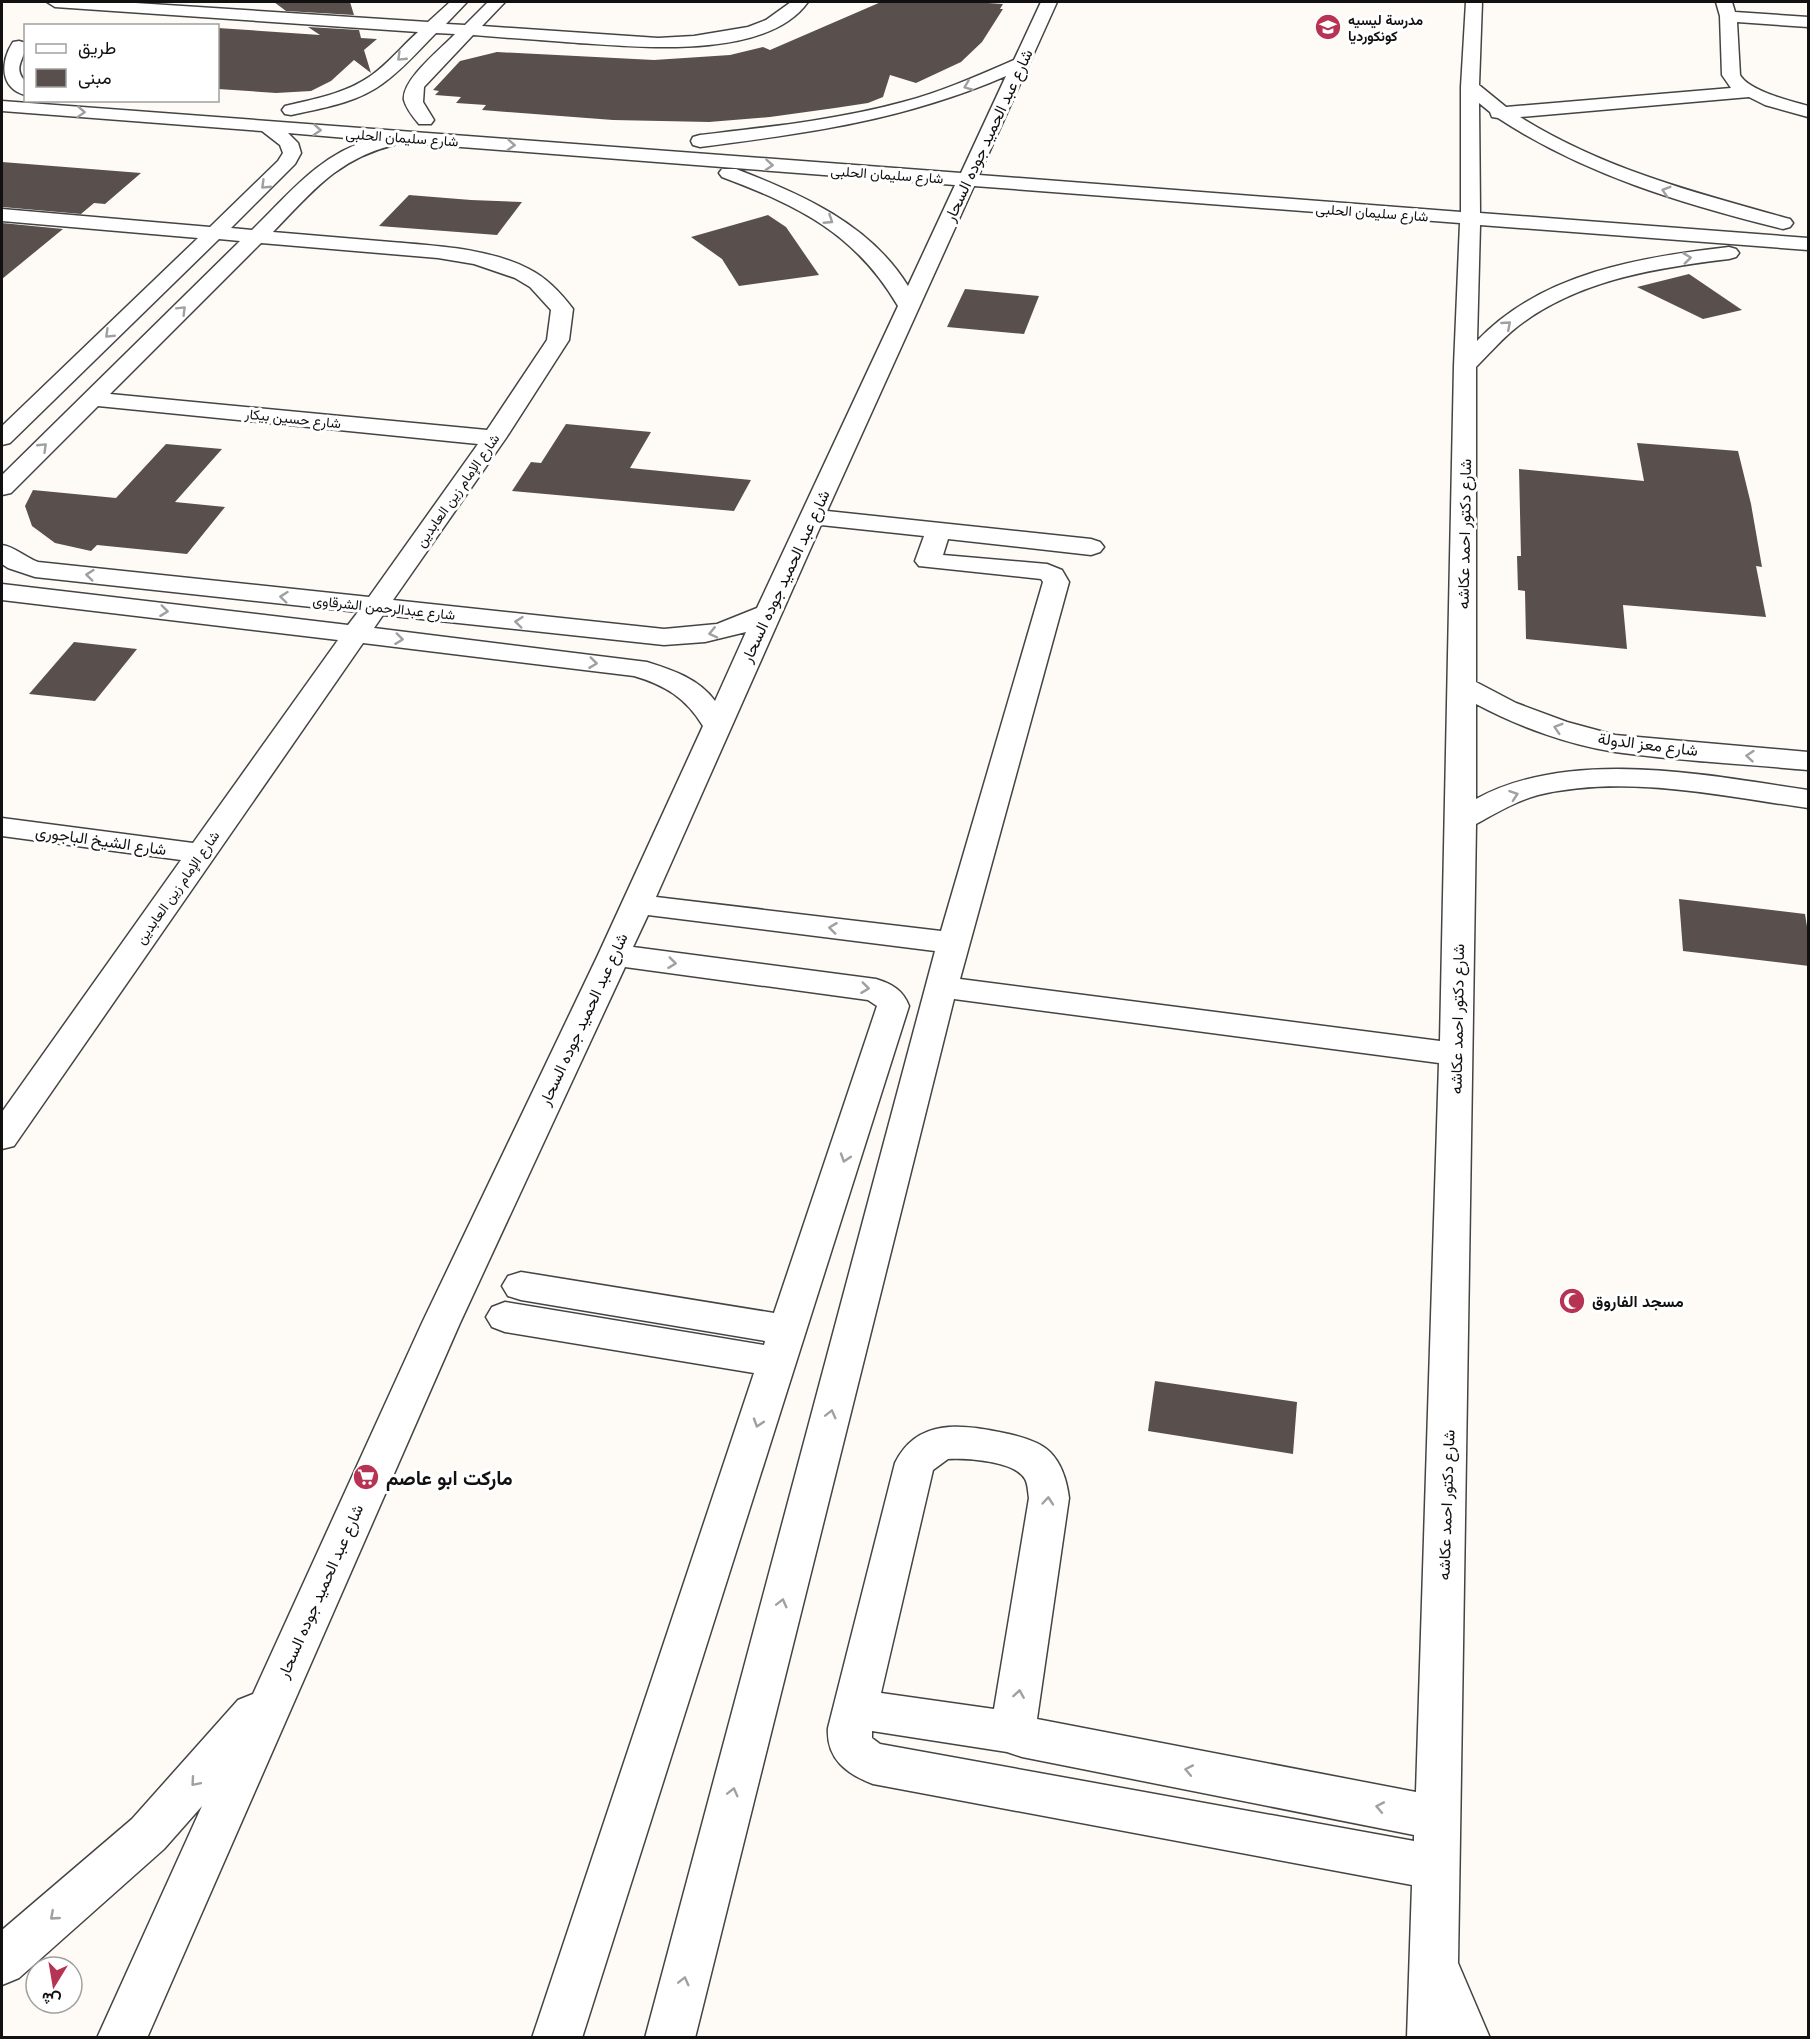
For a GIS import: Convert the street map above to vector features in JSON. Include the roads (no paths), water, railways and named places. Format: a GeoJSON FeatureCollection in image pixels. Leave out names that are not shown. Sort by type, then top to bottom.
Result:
{"type":"FeatureCollection","features":[{"type":"Feature","properties":{"kind":"street"},"geometry":{"type":"LineString","coordinates":[[56,2],[658,43],[683,42],[752,31],[788,14],[800,2]]}},
{"type":"Feature","properties":{"kind":"street"},"geometry":{"type":"LineString","coordinates":[[56,20],[82,2]]}},
{"type":"Feature","properties":{"kind":"street"},"geometry":{"type":"LineString","coordinates":[[227,13],[242,2]]}},
{"type":"Feature","properties":{"kind":"street"},"geometry":{"type":"LineString","coordinates":[[291,110],[345,97],[365,88],[378,79],[459,2]]}},
{"type":"Feature","properties":{"kind":"street"},"geometry":{"type":"LineString","coordinates":[[425,120],[412,100],[412,91],[418,81],[497,2]]}},
{"type":"Feature","properties":{"kind":"street","name":"شارع عبد الحميد جوده السحار"},"geometry":{"type":"LineString","coordinates":[[122,2037],[441,1323],[614,955],[716,725],[1049,2]]}},
{"type":"Feature","properties":{"kind":"street","name":"شارع دكتور احمد عكاشه"},"geometry":{"type":"LineString","coordinates":[[1432,2037],[1461,820],[1465,366],[1471,204],[1470,87],[1474,2]]}},
{"type":"Feature","properties":{"kind":"street"},"geometry":{"type":"LineString","coordinates":[[1809,22],[1726,9],[1731,75],[1736,84],[1749,92],[1809,112]]}},
{"type":"Feature","properties":{"kind":"street"},"geometry":{"type":"LineString","coordinates":[[2,53],[22,43]]}},
{"type":"Feature","properties":{"kind":"street"},"geometry":{"type":"LineString","coordinates":[[22,43],[8,61],[8,69],[16,84],[24,89]]}},
{"type":"Feature","properties":{"kind":"street"},"geometry":{"type":"LineString","coordinates":[[700,141],[813,127],[864,117],[951,93],[1022,63]]}},
{"type":"Feature","properties":{"kind":"street"},"geometry":{"type":"LineString","coordinates":[[1470,87],[1498,112],[1554,147],[1595,166],[1799,234]]}},
{"type":"Feature","properties":{"kind":"street","name":"شارع سليمان الحلبى"},"geometry":{"type":"LineString","coordinates":[[2,101],[24,90]]}},
{"type":"Feature","properties":{"kind":"street"},"geometry":{"type":"LineString","coordinates":[[1498,112],[1749,92]]}},
{"type":"Feature","properties":{"kind":"street","name":"شارع سليمان الحلبى"},"geometry":{"type":"LineString","coordinates":[[2,101],[268,127],[678,159],[1235,182]]}},
{"type":"Feature","properties":{"kind":"street"},"geometry":{"type":"LineString","coordinates":[[141,116],[158,102]]}},
{"type":"Feature","properties":{"kind":"street","name":"شارع سليمان الحلبى"},"geometry":{"type":"LineString","coordinates":[[186,102],[700,141],[972,171],[1471,204],[1799,234]]}},
{"type":"Feature","properties":{"kind":"street"},"geometry":{"type":"LineString","coordinates":[[2,438],[286,164],[292,153],[289,142],[268,127]]}},
{"type":"Feature","properties":{"kind":"street"},"geometry":{"type":"LineString","coordinates":[[562,149],[576,132]]}},
{"type":"Feature","properties":{"kind":"street"},"geometry":{"type":"LineString","coordinates":[[2,488],[327,167],[359,149],[407,137]]}},
{"type":"Feature","properties":{"kind":"street"},"geometry":{"type":"LineString","coordinates":[[678,159],[760,184],[828,218],[856,238],[879,260],[897,283],[909,306]]}},
{"type":"Feature","properties":{"kind":"street","name":"شارع الإمام زين العابدين"},"geometry":{"type":"LineString","coordinates":[[2,215],[474,257],[506,266],[531,278],[551,293],[562,309],[558,340],[494,438],[2,1137]]}},
{"type":"Feature","properties":{"kind":"street"},"geometry":{"type":"LineString","coordinates":[[1690,216],[1799,234]]}},
{"type":"Feature","properties":{"kind":"street"},"geometry":{"type":"LineString","coordinates":[[1465,366],[1510,322],[1543,300],[1586,281],[1630,268],[1799,234]]}},
{"type":"Feature","properties":{"kind":"street","name":"شارع حسين بيكار"},"geometry":{"type":"LineString","coordinates":[[92,399],[494,438]]}},
{"type":"Feature","properties":{"kind":"street"},"geometry":{"type":"LineString","coordinates":[[670,2037],[941,987],[1056,582],[1053,575],[1047,573],[812,517]]}},
{"type":"Feature","properties":{"kind":"street"},"geometry":{"type":"LineString","coordinates":[[933,546],[1091,547]]}},
{"type":"Feature","properties":{"kind":"street","name":"شارع عبدالرحمن الشرقاوى"},"geometry":{"type":"LineString","coordinates":[[2,552],[17,563],[35,569],[664,637],[703,636],[739,627],[768,613]]}},
{"type":"Feature","properties":{"kind":"street","name":"شارع عبدالرحمن الشرقاوى"},"geometry":{"type":"LineString","coordinates":[[2,592],[637,669],[667,677],[691,690],[707,706],[716,725]]}},
{"type":"Feature","properties":{"kind":"street","name":"شارع معز الدولة"},"geometry":{"type":"LineString","coordinates":[[1461,686],[1527,717],[1557,728],[1614,743],[1809,761]]}},
{"type":"Feature","properties":{"kind":"street"},"geometry":{"type":"LineString","coordinates":[[1461,820],[1504,798],[1534,788],[1579,780],[1627,777],[1809,799]]}},
{"type":"Feature","properties":{"kind":"street","name":"شارع الشيخ الباجورى"},"geometry":{"type":"LineString","coordinates":[[2,826],[201,853]]}},
{"type":"Feature","properties":{"kind":"street"},"geometry":{"type":"LineString","coordinates":[[636,904],[954,942]]}},
{"type":"Feature","properties":{"kind":"street"},"geometry":{"type":"LineString","coordinates":[[557,2037],[893,1006],[890,999],[876,990],[614,955]]}},
{"type":"Feature","properties":{"kind":"street"},"geometry":{"type":"LineString","coordinates":[[941,987],[1456,1054]]}},
{"type":"Feature","properties":{"kind":"street"},"geometry":{"type":"LineString","coordinates":[[513,1302],[783,1346]]}},
{"type":"Feature","properties":{"kind":"street"},"geometry":{"type":"LineString","coordinates":[[1017,1733],[1014,1722],[1049,1498],[1048,1484],[1042,1471],[1019,1451],[953,1441],[935,1446],[915,1463],[849,1739],[853,1749],[861,1758],[873,1763],[1436,1868]]}},
{"type":"Feature","properties":{"kind":"street"},"geometry":{"type":"LineString","coordinates":[[2,1961],[148,1834],[275,1691]]}},
{"type":"Feature","properties":{"kind":"street"},"geometry":{"type":"LineString","coordinates":[[855,1709],[1017,1733],[1027,1739],[1437,1818]]}},
{"type":"Feature","properties":{"kind":"street"},"geometry":{"type":"LineString","coordinates":[[1433,1962],[1465,2037]]}},
{"type":"Feature","properties":{"kind":"place","name":"مدرسة ليسيه كونكورديا"},"geometry":{"type":"Point","coordinates":[1328,27]}},
{"type":"Feature","properties":{"kind":"place","name":"مسجد الفاروق"},"geometry":{"type":"Point","coordinates":[1572,1301]}},
{"type":"Feature","properties":{"kind":"place","name":"ماركت ابو عاصم"},"geometry":{"type":"Point","coordinates":[366,1477]}}]}
